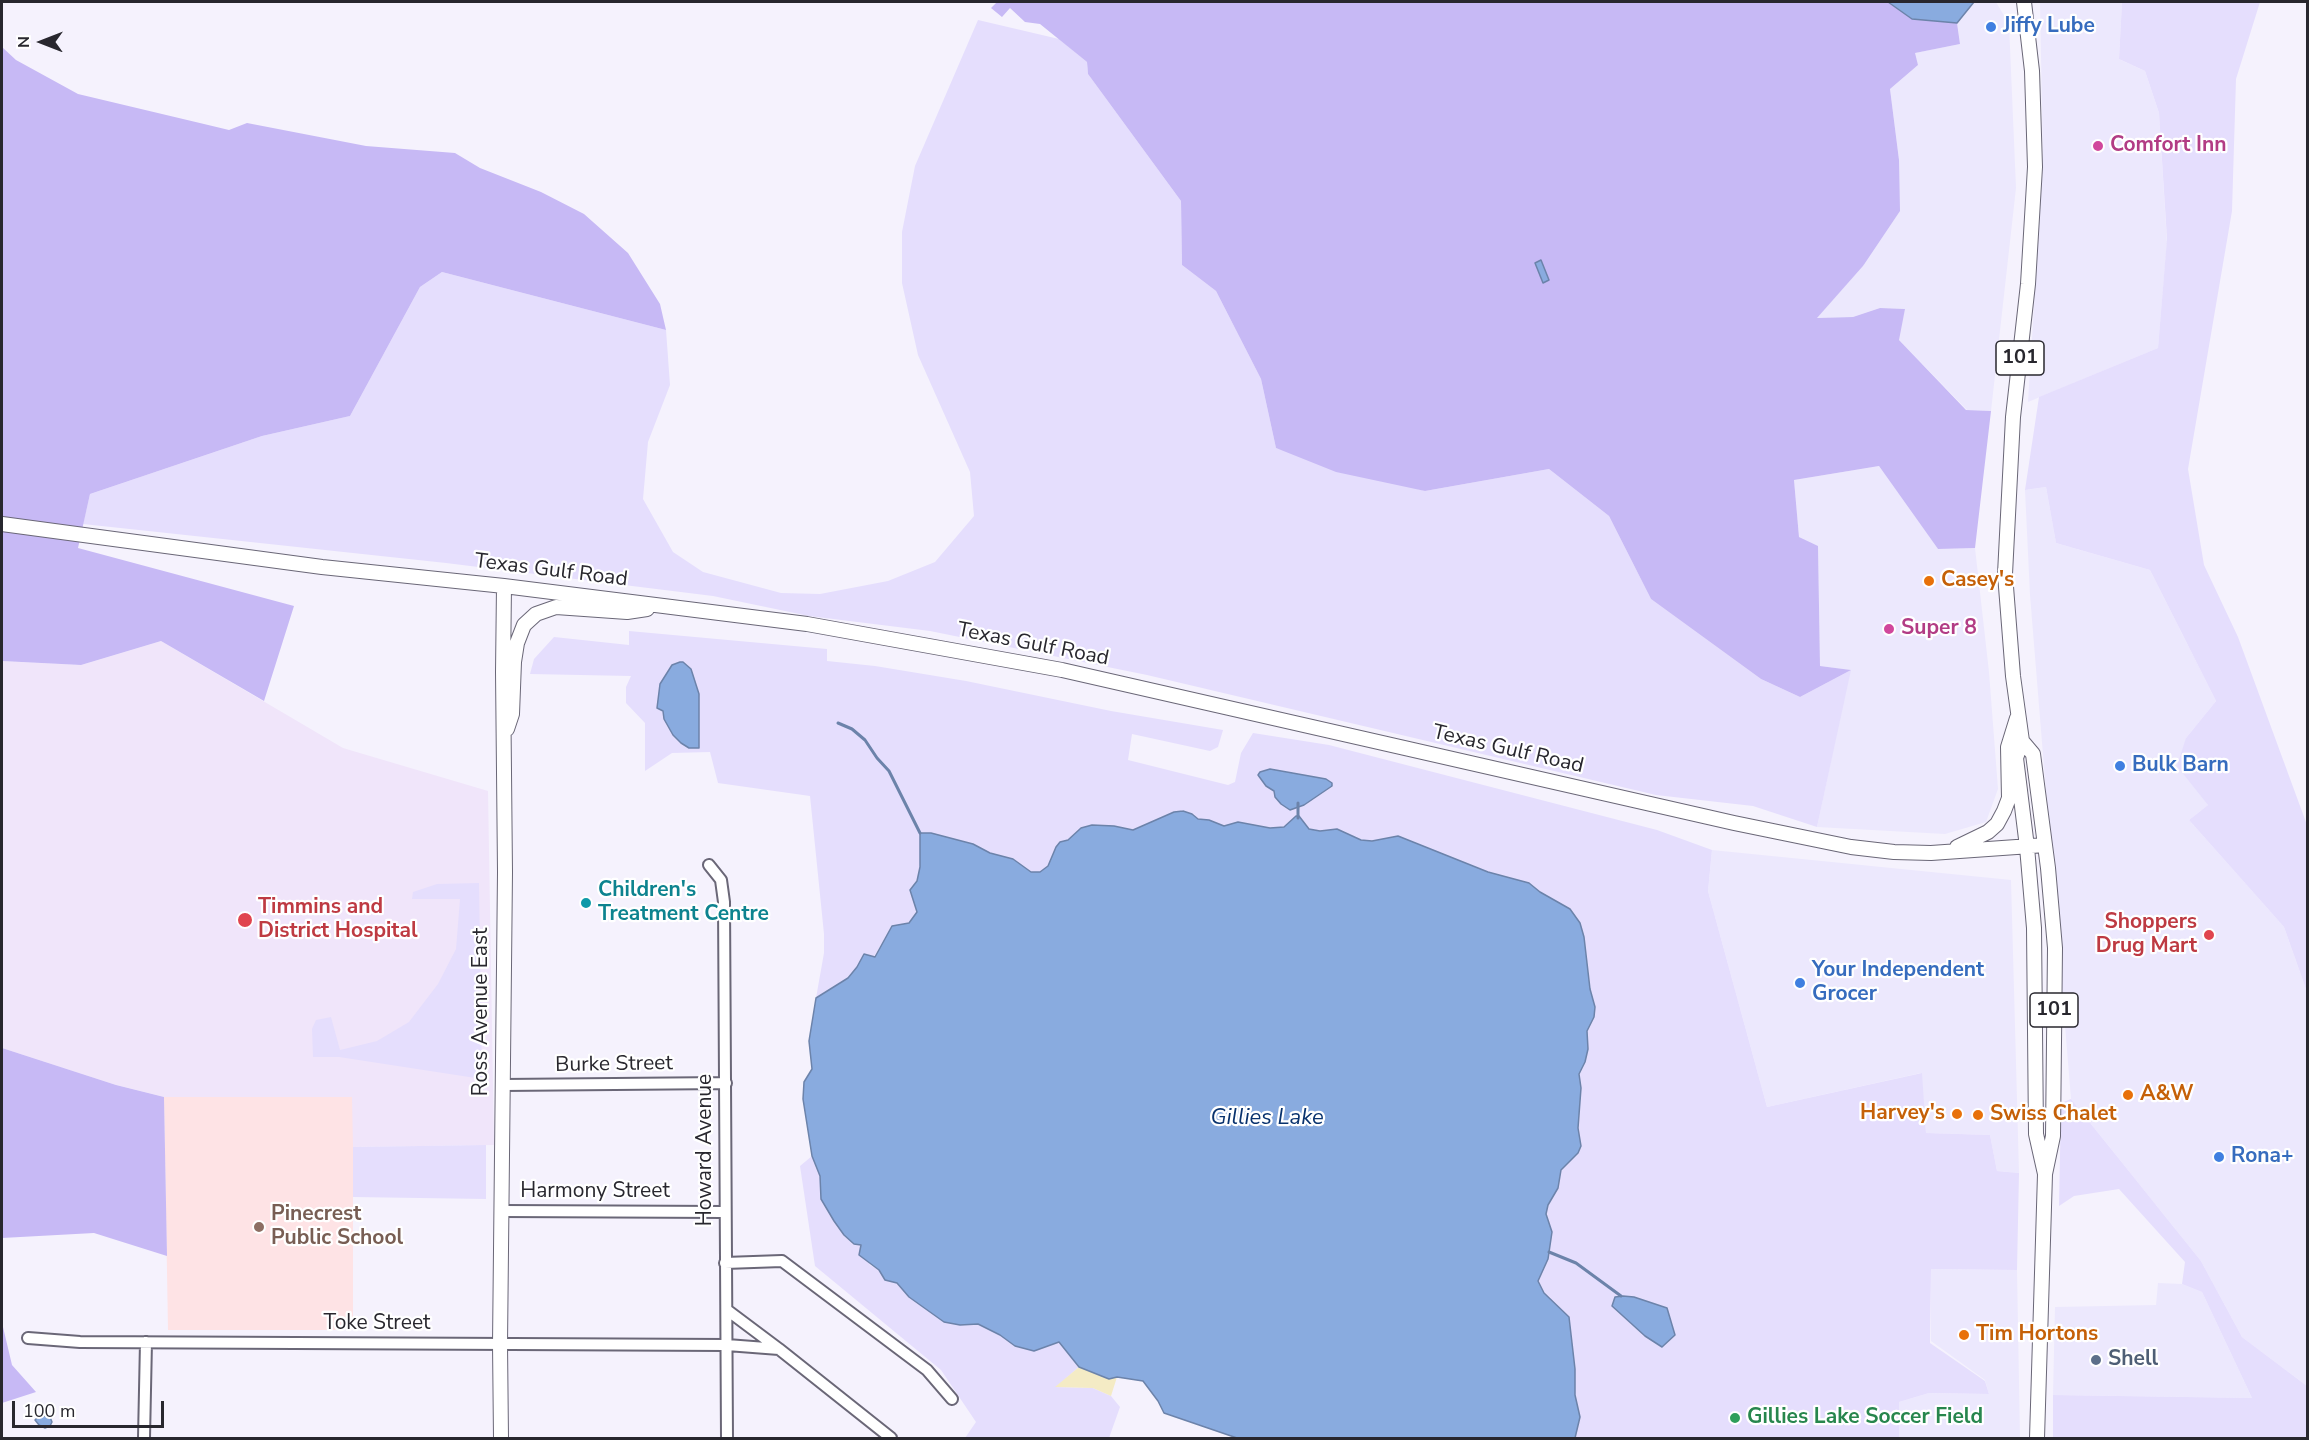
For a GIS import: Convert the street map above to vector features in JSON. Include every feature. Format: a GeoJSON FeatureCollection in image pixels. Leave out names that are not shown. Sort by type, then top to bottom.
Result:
{"type":"FeatureCollection","features":[{"type":"Feature","properties":{"kind":"main road","name":"101"},"geometry":{"type":"LineString","coordinates":[[2024,2],[2032,71],[2035,167],[2028,284],[2013,417],[2005,574],[2013,676],[2022,741],[2016,758],[2034,928],[2036,1134],[2045,1174]]}},
{"type":"Feature","properties":{"kind":"main road","name":"Texas Gulf Road"},"geometry":{"type":"LineString","coordinates":[[2,524],[322,567],[504,586],[807,624],[1062,670],[1734,824],[1851,847],[1894,852],[1950,852],[2045,845]]}},
{"type":"Feature","properties":{"kind":"main road","name":"Ross Avenue East"},"geometry":{"type":"LineString","coordinates":[[501,1438],[505,872],[504,586]]}},
{"type":"Feature","properties":{"kind":"main road"},"geometry":{"type":"LineString","coordinates":[[503,741],[512,714],[517,643],[524,625],[536,614],[556,607],[627,612],[664,606]]}},
{"type":"Feature","properties":{"kind":"main road"},"geometry":{"type":"LineString","coordinates":[[1950,852],[1988,832],[1997,824],[2004,811],[2009,798],[2008,747],[2018,715]]}},
{"type":"Feature","properties":{"kind":"main road","name":"101"},"geometry":{"type":"LineString","coordinates":[[2022,741],[2034,754],[2055,948],[2053,1136],[2045,1174],[2037,1438]]}},
{"type":"Feature","properties":{"kind":"street","name":"Howard Avenue"},"geometry":{"type":"LineString","coordinates":[[709,865],[721,880],[724,902],[727,1438]]}},
{"type":"Feature","properties":{"kind":"street","name":"Burke Street"},"geometry":{"type":"LineString","coordinates":[[503,1085],[726,1083]]}},
{"type":"Feature","properties":{"kind":"street","name":"Harmony Street"},"geometry":{"type":"LineString","coordinates":[[502,1211],[724,1212]]}},
{"type":"Feature","properties":{"kind":"street"},"geometry":{"type":"LineString","coordinates":[[725,1263],[782,1261],[927,1370],[952,1399]]}},
{"type":"Feature","properties":{"kind":"street"},"geometry":{"type":"LineString","coordinates":[[727,1310],[891,1438]]}},
{"type":"Feature","properties":{"kind":"street","name":"Toke Street"},"geometry":{"type":"LineString","coordinates":[[28,1338],[80,1342],[727,1345],[779,1349]]}},
{"type":"Feature","properties":{"kind":"street"},"geometry":{"type":"LineString","coordinates":[[144,1438],[146,1342]]}},
{"type":"Feature","properties":{"kind":"shaded area"},"geometry":{"type":"Polygon","coordinates":[[[997,2],[1888,2],[1912,19],[1957,23],[1960,44],[1915,53],[1918,65],[1890,89],[1899,160],[1900,211],[1863,266],[1817,318],[1853,317],[1880,308],[1905,309],[1899,340],[1966,410],[1991,411],[1975,548],[1938,549],[1879,466],[1794,480],[1799,537],[1818,546],[1820,666],[1851,670],[1800,697],[1761,679],[1651,599],[1609,516],[1549,469],[1425,491],[1336,472],[1276,448],[1261,379],[1216,291],[1182,265],[1181,201],[1088,74],[1087,62],[1040,24],[1025,22],[1010,8],[1002,17],[991,8],[997,2]]]}},
{"type":"Feature","properties":{"kind":"shaded area"},"geometry":{"type":"Polygon","coordinates":[[[1974,2],[1996,2],[2009,24],[2016,188],[1991,411],[1967,410],[1898,339],[1905,309],[1880,308],[1853,317],[1816,318],[1863,266],[1899,160],[1890,89],[1918,65],[1914,53],[1960,44],[1957,23],[1974,2]]]}},
{"type":"Feature","properties":{"kind":"shaded area"},"geometry":{"type":"Polygon","coordinates":[[[2040,2],[2122,2],[2119,59],[2145,71],[2159,113],[2167,243],[2158,348],[2028,402],[2043,164],[2040,2]]]}},
{"type":"Feature","properties":{"kind":"shaded area"},"geometry":{"type":"Polygon","coordinates":[[[2122,2],[2260,2],[2236,79],[2232,211],[2188,469],[2204,565],[2238,637],[2307,825],[2307,992],[2284,927],[2189,820],[2208,805],[2177,766],[2186,738],[2216,701],[2150,570],[2056,543],[2046,487],[2025,490],[2039,397],[2158,348],[2167,239],[2159,113],[2145,71],[2119,59],[2122,2]]]}},
{"type":"Feature","properties":{"kind":"shaded area"},"geometry":{"type":"Polygon","coordinates":[[[978,20],[1059,39],[1087,62],[1088,74],[1181,201],[1182,265],[1216,291],[1261,379],[1276,448],[1425,491],[1549,469],[1609,516],[1651,599],[1761,679],[1800,697],[1851,670],[1817,827],[1753,806],[1656,795],[1147,675],[930,631],[809,616],[713,596],[446,563],[83,524],[90,494],[262,436],[350,416],[420,287],[442,272],[666,330],[670,385],[648,442],[643,499],[673,552],[703,572],[781,593],[820,594],[888,581],[935,562],[974,516],[970,472],[918,355],[902,283],[902,232],[915,166],[978,20]]]}},
{"type":"Feature","properties":{"kind":"shaded area"},"geometry":{"type":"Polygon","coordinates":[[[2,47],[16,60],[78,94],[229,130],[247,123],[366,146],[455,153],[480,168],[541,192],[584,214],[628,253],[660,304],[666,330],[442,272],[420,287],[350,416],[262,436],[90,494],[78,548],[294,606],[264,701],[161,641],[81,665],[2,661],[2,47]]]}},
{"type":"Feature","properties":{"kind":"shaded area"},"geometry":{"type":"Polygon","coordinates":[[[1879,466],[1938,549],[1975,548],[1989,672],[1998,789],[1986,822],[1945,834],[1817,827],[1850,670],[1820,666],[1818,547],[1799,537],[1794,480],[1879,466]]]}},
{"type":"Feature","properties":{"kind":"shaded area"},"geometry":{"type":"Polygon","coordinates":[[[2046,487],[2056,543],[2150,570],[2216,701],[2186,738],[2208,805],[2189,820],[2284,927],[2307,992],[2307,1386],[2242,1337],[2201,1261],[2071,1099],[2030,595],[2025,490],[2046,487]]]}},
{"type":"Feature","properties":{"kind":"shaded area"},"geometry":{"type":"Polygon","coordinates":[[[629,631],[827,649],[827,661],[875,666],[966,681],[1111,711],[1223,730],[1218,747],[1210,751],[1132,734],[1128,760],[1228,785],[1235,782],[1241,753],[1253,733],[1329,745],[1657,830],[1712,850],[1708,891],[1767,1107],[1922,1073],[1926,1133],[1990,1135],[1997,1171],[2019,1173],[2017,1270],[1931,1269],[1930,1343],[1985,1381],[1989,1394],[1929,1393],[1899,1402],[1899,1438],[1575,1438],[1580,1417],[1575,1395],[1575,1369],[1569,1318],[1544,1293],[1538,1281],[1548,1259],[1552,1232],[1546,1214],[1548,1205],[1558,1188],[1561,1170],[1578,1153],[1581,1146],[1578,1128],[1581,1088],[1579,1074],[1588,1049],[1587,1031],[1594,1017],[1584,937],[1580,923],[1570,909],[1529,883],[1488,872],[1398,836],[1372,842],[1361,840],[1337,829],[1320,831],[1308,829],[1296,816],[1284,827],[1270,828],[1238,822],[1224,826],[1209,820],[1198,819],[1192,814],[1174,813],[1133,830],[1092,825],[1081,828],[1068,840],[1060,842],[1048,866],[1040,872],[1031,872],[1013,859],[990,853],[973,844],[931,833],[920,834],[920,867],[917,881],[910,890],[917,912],[909,923],[892,926],[874,957],[864,955],[858,967],[848,978],[816,998],[824,953],[824,934],[810,796],[718,783],[710,752],[672,753],[645,771],[645,723],[626,703],[626,687],[631,676],[530,674],[534,659],[554,637],[629,645],[629,631]]]}},
{"type":"Feature","properties":{"kind":"shaded area","name":"Timmins and District Hospital"},"geometry":{"type":"Polygon","coordinates":[[[161,641],[343,748],[488,791],[494,1145],[353,1147],[352,1097],[164,1097],[116,1085],[2,1048],[2,661],[81,665],[161,641]]]}},
{"type":"Feature","properties":{"kind":"shaded area"},"geometry":{"type":"Polygon","coordinates":[[[1712,850],[2011,880],[2019,1173],[1997,1171],[1990,1135],[1926,1133],[1921,1073],[1767,1107],[1708,891],[1712,850]]]}},
{"type":"Feature","properties":{"kind":"shaded area"},"geometry":{"type":"Polygon","coordinates":[[[479,883],[482,1079],[339,1057],[313,1057],[312,1029],[316,1020],[331,1017],[340,1050],[377,1041],[409,1022],[438,984],[456,949],[460,899],[412,899],[413,892],[437,884],[479,883]]]}},
{"type":"Feature","properties":{"kind":"shaded area"},"geometry":{"type":"Polygon","coordinates":[[[2,1048],[116,1085],[164,1097],[167,1256],[94,1233],[2,1238],[2,1048]]]}},
{"type":"Feature","properties":{"kind":"shaded area","name":"Pinecrest Public School"},"geometry":{"type":"Polygon","coordinates":[[[164,1097],[353,1097],[353,1330],[168,1330],[164,1097]]]}},
{"type":"Feature","properties":{"kind":"shaded area"},"geometry":{"type":"Polygon","coordinates":[[[2071,1099],[2201,1261],[2242,1337],[2307,1386],[2307,1438],[2053,1438],[2053,1395],[2252,1398],[2202,1292],[2182,1284],[2185,1262],[2119,1189],[2074,1196],[2059,1206],[2061,1103],[2071,1099]]]}},
{"type":"Feature","properties":{"kind":"shaded area"},"geometry":{"type":"Polygon","coordinates":[[[486,1145],[486,1199],[353,1197],[353,1147],[486,1145]]]}},
{"type":"Feature","properties":{"kind":"shaded area"},"geometry":{"type":"Polygon","coordinates":[[[812,1156],[820,1176],[821,1199],[861,1245],[870,1265],[879,1270],[885,1280],[897,1283],[909,1297],[960,1325],[978,1324],[1015,1346],[1059,1342],[1079,1367],[1056,1387],[1093,1388],[1111,1396],[1120,1407],[1109,1438],[965,1438],[976,1422],[941,1370],[815,1266],[800,1166],[812,1156]]]}},
{"type":"Feature","properties":{"kind":"shaded area"},"geometry":{"type":"Polygon","coordinates":[[[1931,1269],[2017,1270],[2020,1438],[1899,1438],[1899,1402],[1929,1393],[1989,1394],[1985,1380],[1931,1341],[1931,1269]]]}},
{"type":"Feature","properties":{"kind":"shaded area"},"geometry":{"type":"Polygon","coordinates":[[[2158,1283],[2182,1284],[2202,1292],[2252,1398],[2053,1395],[2055,1307],[2156,1305],[2158,1283]]]}},
{"type":"Feature","properties":{"kind":"shaded area"},"geometry":{"type":"Polygon","coordinates":[[[2,1326],[12,1365],[36,1392],[2,1403],[2,1326]]]}},
{"type":"Feature","properties":{"kind":"sand"},"geometry":{"type":"Polygon","coordinates":[[[1079,1367],[1117,1377],[1111,1396],[1093,1388],[1055,1387],[1079,1367]]]}},
{"type":"Feature","properties":{"kind":"water"},"geometry":{"type":"Polygon","coordinates":[[[1888,2],[1974,2],[1957,23],[1912,19],[1888,2]]]}},
{"type":"Feature","properties":{"kind":"water"},"geometry":{"type":"Polygon","coordinates":[[[1541,260],[1549,280],[1543,283],[1535,263],[1541,260]]]}},
{"type":"Feature","properties":{"kind":"water"},"geometry":{"type":"Polygon","coordinates":[[[680,662],[691,669],[699,694],[699,748],[689,748],[681,743],[673,735],[664,719],[663,711],[657,708],[660,684],[672,665],[680,662]]]}},
{"type":"Feature","properties":{"kind":"water"},"geometry":{"type":"Polygon","coordinates":[[[1270,769],[1326,779],[1332,783],[1332,786],[1304,805],[1290,810],[1281,804],[1275,797],[1274,791],[1266,786],[1258,775],[1270,769]]]}},
{"type":"Feature","properties":{"kind":"water","name":"Gillies Lake"},"geometry":{"type":"Polygon","coordinates":[[[1183,811],[1198,819],[1209,820],[1224,826],[1238,822],[1270,828],[1284,827],[1299,816],[1309,829],[1320,831],[1337,829],[1361,840],[1372,841],[1398,836],[1488,872],[1529,883],[1570,909],[1580,923],[1595,1007],[1594,1017],[1587,1031],[1588,1049],[1585,1062],[1579,1074],[1581,1088],[1578,1128],[1581,1146],[1578,1153],[1561,1170],[1558,1188],[1548,1205],[1546,1214],[1552,1232],[1548,1259],[1538,1281],[1544,1293],[1569,1317],[1575,1369],[1575,1395],[1580,1417],[1575,1438],[1237,1438],[1164,1413],[1143,1381],[1117,1377],[1109,1379],[1079,1367],[1059,1342],[1034,1351],[1015,1346],[978,1324],[960,1325],[944,1322],[909,1297],[897,1283],[885,1280],[879,1270],[859,1255],[861,1245],[854,1244],[834,1221],[821,1199],[820,1176],[812,1156],[803,1099],[804,1082],[812,1069],[809,1041],[816,998],[848,978],[864,954],[875,957],[892,926],[909,923],[917,912],[910,890],[917,881],[920,867],[920,833],[931,833],[973,844],[990,853],[1013,859],[1031,872],[1040,872],[1048,866],[1060,842],[1068,840],[1081,828],[1092,825],[1133,830],[1174,812],[1183,811]]]}},
{"type":"Feature","properties":{"kind":"water"},"geometry":{"type":"Polygon","coordinates":[[[1615,1297],[1634,1297],[1667,1308],[1675,1335],[1662,1347],[1645,1336],[1612,1306],[1615,1297]]]}},
{"type":"Feature","properties":{"kind":"water"},"geometry":{"type":"Polygon","coordinates":[[[45,1416],[50,1417],[52,1422],[45,1428],[35,1420],[45,1416]]]}},
{"type":"Feature","properties":{"kind":"waterway"},"geometry":{"type":"LineString","coordinates":[[838,723],[852,729],[865,740],[889,771],[920,833]]}},
{"type":"Feature","properties":{"kind":"waterway"},"geometry":{"type":"LineString","coordinates":[[1298,803],[1298,818]]}},
{"type":"Feature","properties":{"kind":"waterway"},"geometry":{"type":"LineString","coordinates":[[1549,1252],[1576,1263],[1621,1296]]}},
{"type":"Feature","properties":{"kind":"place","name":"Jiffy Lube"},"geometry":{"type":"Point","coordinates":[1991,27]}},
{"type":"Feature","properties":{"kind":"place","name":"Comfort Inn"},"geometry":{"type":"Point","coordinates":[2098,146]}},
{"type":"Feature","properties":{"kind":"place","name":"Casey's"},"geometry":{"type":"Point","coordinates":[1929,581]}},
{"type":"Feature","properties":{"kind":"place","name":"Super 8"},"geometry":{"type":"Point","coordinates":[1889,629]}},
{"type":"Feature","properties":{"kind":"place","name":"Bulk Barn"},"geometry":{"type":"Point","coordinates":[2120,766]}},
{"type":"Feature","properties":{"kind":"place","name":"Children's Treatment Centre"},"geometry":{"type":"Point","coordinates":[586,903]}},
{"type":"Feature","properties":{"kind":"place","name":"Timmins and District Hospital"},"geometry":{"type":"Point","coordinates":[245,920]}},
{"type":"Feature","properties":{"kind":"place","name":"Shoppers Drug Mart"},"geometry":{"type":"Point","coordinates":[2209,935]}},
{"type":"Feature","properties":{"kind":"place","name":"Your Independent Grocer"},"geometry":{"type":"Point","coordinates":[1800,983]}},
{"type":"Feature","properties":{"kind":"place","name":"A&W"},"geometry":{"type":"Point","coordinates":[2128,1095]}},
{"type":"Feature","properties":{"kind":"place","name":"Harvey's"},"geometry":{"type":"Point","coordinates":[1957,1114]}},
{"type":"Feature","properties":{"kind":"place","name":"Swiss Chalet"},"geometry":{"type":"Point","coordinates":[1978,1115]}},
{"type":"Feature","properties":{"kind":"place","name":"Rona+"},"geometry":{"type":"Point","coordinates":[2219,1157]}},
{"type":"Feature","properties":{"kind":"place","name":"Pinecrest Public School"},"geometry":{"type":"Point","coordinates":[259,1227]}},
{"type":"Feature","properties":{"kind":"place","name":"Tim Hortons"},"geometry":{"type":"Point","coordinates":[1964,1335]}},
{"type":"Feature","properties":{"kind":"place","name":"Shell"},"geometry":{"type":"Point","coordinates":[2096,1360]}},
{"type":"Feature","properties":{"kind":"place","name":"Gillies Lake Soccer Field"},"geometry":{"type":"Point","coordinates":[1735,1418]}}]}
